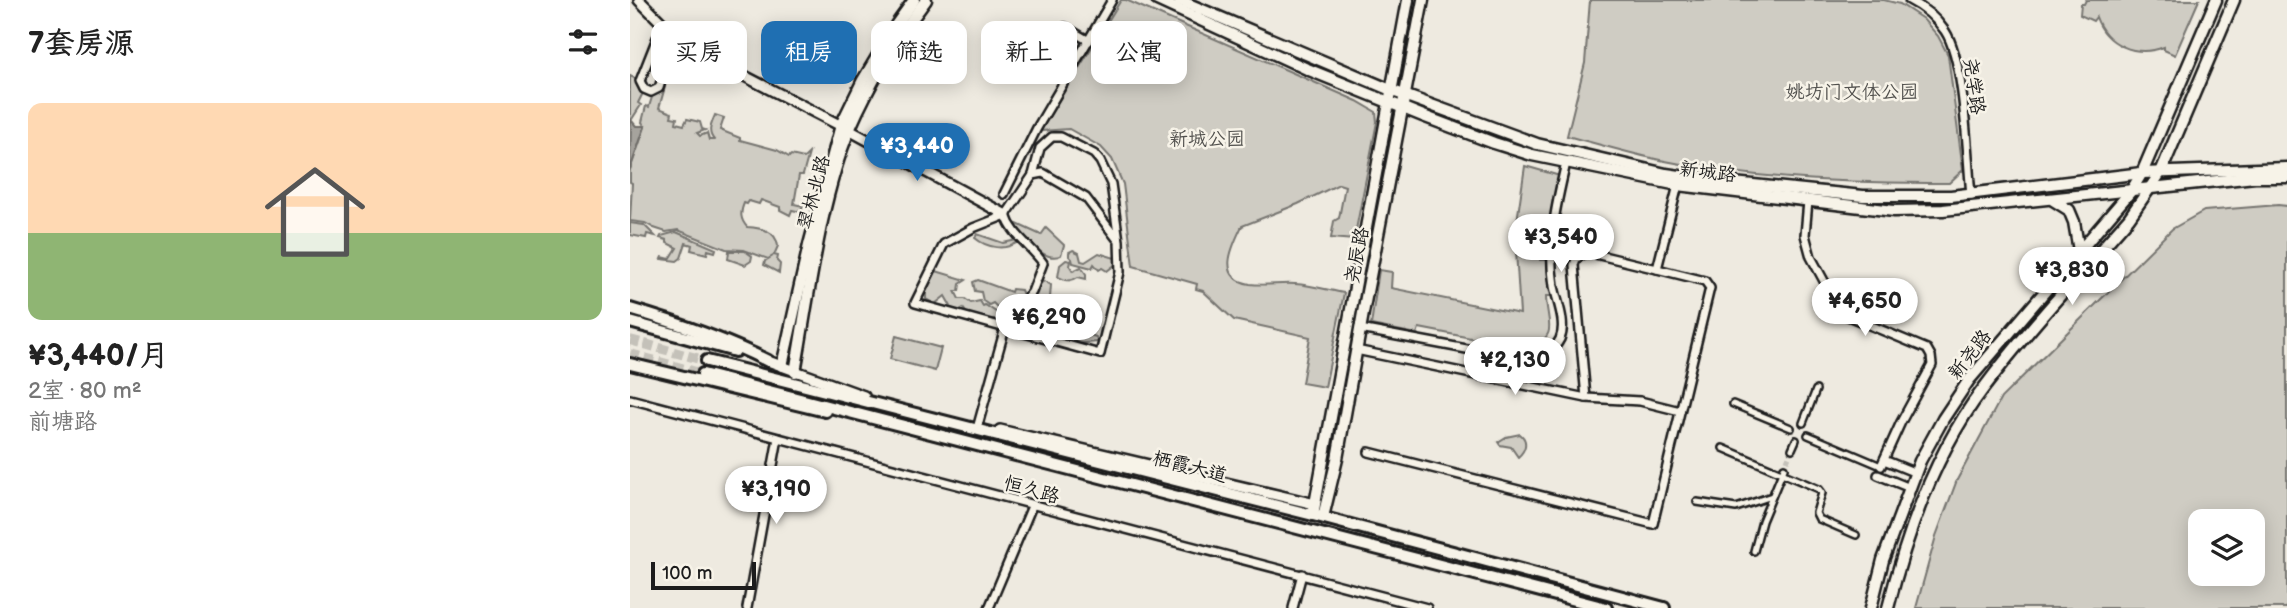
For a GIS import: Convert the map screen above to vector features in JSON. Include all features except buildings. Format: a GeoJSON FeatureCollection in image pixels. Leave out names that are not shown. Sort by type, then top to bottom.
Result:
{"type":"FeatureCollection","features":[{"type":"Feature","properties":{"kind":"main road","name":"翠林北路"},"geometry":{"type":"LineString","coordinates":[[782,366],[818,209],[845,128],[863,80],[896,24],[914,0]]}},
{"type":"Feature","properties":{"kind":"main road","name":"翠林北路"},"geometry":{"type":"LineString","coordinates":[[910,21],[926,0]]}},
{"type":"Feature","properties":{"kind":"main road","name":"新城路"},"geometry":{"type":"LineString","coordinates":[[1157,0],[1307,69],[1494,143],[1566,163],[1678,185],[1907,211],[2053,200],[2255,177],[2287,177]]}},
{"type":"Feature","properties":{"kind":"main road","name":"新城路"},"geometry":{"type":"LineString","coordinates":[[1179,0],[1393,91],[1537,144],[1665,173],[1714,181],[1863,196],[1906,197],[1971,195],[2142,173],[2287,168]]}},
{"type":"Feature","properties":{"kind":"main road","name":"尧辰路"},"geometry":{"type":"LineString","coordinates":[[1317,512],[1350,308],[1391,103],[1408,0]]}},
{"type":"Feature","properties":{"kind":"main road","name":"尧辰路"},"geometry":{"type":"LineString","coordinates":[[1317,512],[1337,459],[1423,0]]}},
{"type":"Feature","properties":{"kind":"main road","name":"新尧路"},"geometry":{"type":"LineString","coordinates":[[1871,608],[1883,560],[1910,488],[1943,419],[1969,380],[2131,191],[2142,173],[2216,0]]}},
{"type":"Feature","properties":{"kind":"main road","name":"新尧路"},"geometry":{"type":"LineString","coordinates":[[1888,608],[1899,565],[1935,468],[1957,427],[1982,390],[2151,189],[2161,172],[2234,0]]}},
{"type":"Feature","properties":{"kind":"main road","name":"翠林北路"},"geometry":{"type":"LineString","coordinates":[[795,372],[818,245],[845,128],[871,83]]}},
{"type":"Feature","properties":{"kind":"main road"},"geometry":{"type":"LineString","coordinates":[[2053,200],[2069,210],[2079,251]]}},
{"type":"Feature","properties":{"kind":"main road"},"geometry":{"type":"LineString","coordinates":[[630,309],[669,320],[768,360]]}},
{"type":"Feature","properties":{"kind":"main road"},"geometry":{"type":"LineString","coordinates":[[630,322],[768,360]]}},
{"type":"Feature","properties":{"kind":"main road","name":"栖霞大道"},"geometry":{"type":"LineString","coordinates":[[707,361],[1317,512],[1664,608]]}},
{"type":"Feature","properties":{"kind":"main road"},"geometry":{"type":"LineString","coordinates":[[630,364],[806,408],[881,419]]}},
{"type":"Feature","properties":{"kind":"main road","name":"栖霞大道"},"geometry":{"type":"LineString","coordinates":[[703,373],[1606,608]]}},
{"type":"Feature","properties":{"kind":"street"},"geometry":{"type":"LineString","coordinates":[[639,0],[660,21]]}},
{"type":"Feature","properties":{"kind":"street"},"geometry":{"type":"LineString","coordinates":[[1004,194],[1041,119],[1112,0]]}},
{"type":"Feature","properties":{"kind":"street","name":"尧学路"},"geometry":{"type":"LineString","coordinates":[[1909,0],[1930,13],[1946,32],[1953,48],[1958,70],[1971,195]]}},
{"type":"Feature","properties":{"kind":"street"},"geometry":{"type":"LineString","coordinates":[[1077,34],[1089,41]]}},
{"type":"Feature","properties":{"kind":"street"},"geometry":{"type":"LineString","coordinates":[[651,53],[640,81],[644,89],[651,92],[659,88],[660,84]]}},
{"type":"Feature","properties":{"kind":"street"},"geometry":{"type":"LineString","coordinates":[[747,77],[1006,215],[1010,229],[1043,263],[1032,292],[1005,328],[978,425]]}},
{"type":"Feature","properties":{"kind":"street"},"geometry":{"type":"LineString","coordinates":[[1052,137],[1061,137],[1094,154],[1111,184],[1119,241],[1120,272],[1100,354],[915,303],[944,244],[973,228],[1006,215],[1033,175],[1040,148],[1052,137]]}},
{"type":"Feature","properties":{"kind":"street"},"geometry":{"type":"LineString","coordinates":[[1360,329],[1525,360],[1540,358],[1553,349],[1563,327],[1554,284],[1551,229],[1566,163]]}},
{"type":"Feature","properties":{"kind":"street"},"geometry":{"type":"LineString","coordinates":[[1033,175],[1043,173],[1086,198],[1119,241]]}},
{"type":"Feature","properties":{"kind":"street"},"geometry":{"type":"LineString","coordinates":[[1657,269],[1678,185]]}},
{"type":"Feature","properties":{"kind":"street"},"geometry":{"type":"LineString","coordinates":[[1808,201],[1805,235],[1811,257],[1830,292],[1848,316],[1927,349],[1931,356],[1931,365],[1881,467]]}},
{"type":"Feature","properties":{"kind":"street"},"geometry":{"type":"LineString","coordinates":[[1369,452],[1653,524],[1710,288],[1705,281],[1591,253],[1576,259],[1574,265],[1586,398]]}},
{"type":"Feature","properties":{"kind":"street"},"geometry":{"type":"LineString","coordinates":[[1356,350],[1586,398],[1640,401],[1680,411]]}},
{"type":"Feature","properties":{"kind":"street"},"geometry":{"type":"LineString","coordinates":[[768,360],[858,394],[1317,512]]}},
{"type":"Feature","properties":{"kind":"street"},"geometry":{"type":"LineString","coordinates":[[1803,423],[1816,390]]}},
{"type":"Feature","properties":{"kind":"street","name":"恒久路"},"geometry":{"type":"LineString","coordinates":[[630,399],[1427,608]]}},
{"type":"Feature","properties":{"kind":"street"},"geometry":{"type":"LineString","coordinates":[[1733,404],[1791,428]]}},
{"type":"Feature","properties":{"kind":"street"},"geometry":{"type":"LineString","coordinates":[[1808,435],[1881,467],[1910,488]]}},
{"type":"Feature","properties":{"kind":"street"},"geometry":{"type":"LineString","coordinates":[[747,608],[778,438]]}},
{"type":"Feature","properties":{"kind":"street"},"geometry":{"type":"LineString","coordinates":[[1792,449],[1796,440]]}},
{"type":"Feature","properties":{"kind":"street"},"geometry":{"type":"LineString","coordinates":[[1723,448],[1783,470],[1819,489],[1822,494],[1816,513],[1819,519],[1856,535]]}},
{"type":"Feature","properties":{"kind":"street"},"geometry":{"type":"LineString","coordinates":[[1881,467],[1916,473]]}},
{"type":"Feature","properties":{"kind":"street"},"geometry":{"type":"LineString","coordinates":[[1754,551],[1762,521],[1783,470]]}},
{"type":"Feature","properties":{"kind":"street"},"geometry":{"type":"LineString","coordinates":[[1697,502],[1736,508],[1772,496]]}},
{"type":"Feature","properties":{"kind":"street"},"geometry":{"type":"LineString","coordinates":[[989,608],[1032,506]]}},
{"type":"Feature","properties":{"kind":"street"},"geometry":{"type":"LineString","coordinates":[[1293,608],[1302,575]]}},
{"type":"Feature","properties":{"kind":"green space","name":"新城公园"},"geometry":{"type":"Polygon","coordinates":[[[1121,0],[1126,0],[1174,21],[1108,21],[1121,0]]]}},
{"type":"Feature","properties":{"kind":"green space","name":"姚坊门文体公园"},"geometry":{"type":"Polygon","coordinates":[[[1590,0],[1884,0],[1900,4],[1923,19],[1938,36],[1948,55],[1963,170],[1949,183],[1840,181],[1768,176],[1660,160],[1567,136],[1585,63],[1590,0]]]}},
{"type":"Feature","properties":{"kind":"green space"},"geometry":{"type":"Polygon","coordinates":[[[2086,0],[2199,0],[2175,55],[2164,50],[2164,47],[2143,51],[2123,47],[2107,35],[2096,17],[2093,21],[2080,15],[2081,4],[2086,0]]]}},
{"type":"Feature","properties":{"kind":"green space","name":"新城公园"},"geometry":{"type":"Polygon","coordinates":[[[1187,27],[1357,101],[1376,112],[1377,122],[1354,240],[1331,238],[1334,221],[1339,218],[1345,186],[1339,184],[1242,226],[1231,251],[1230,268],[1239,281],[1261,285],[1301,285],[1344,293],[1325,387],[1302,383],[1310,337],[1234,320],[1203,291],[1196,289],[1197,284],[1133,266],[1123,184],[1112,159],[1101,147],[1069,129],[1040,131],[1069,84],[1077,84],[1077,71],[1091,49],[1091,84],[1187,84],[1187,27]]]}},
{"type":"Feature","properties":{"kind":"green space"},"geometry":{"type":"Polygon","coordinates":[[[630,76],[639,80],[644,91],[638,103],[641,105],[630,122],[630,76]]]}},
{"type":"Feature","properties":{"kind":"green space"},"geometry":{"type":"Polygon","coordinates":[[[665,87],[659,108],[672,113],[671,117],[677,118],[676,123],[684,125],[687,119],[700,122],[705,130],[697,133],[700,136],[707,133],[709,140],[714,140],[710,131],[715,115],[724,118],[720,130],[740,140],[777,150],[789,157],[791,155],[804,158],[809,153],[803,175],[799,175],[794,204],[803,206],[801,212],[792,210],[790,215],[780,210],[780,207],[761,200],[759,204],[749,201],[744,203],[742,210],[742,219],[747,227],[771,233],[777,241],[774,255],[778,256],[779,273],[764,265],[765,261],[773,256],[768,259],[744,250],[726,249],[678,230],[666,232],[645,223],[630,221],[630,170],[645,127],[642,122],[646,106],[649,107],[652,97],[650,94],[665,87]]]}},
{"type":"Feature","properties":{"kind":"green space"},"geometry":{"type":"Polygon","coordinates":[[[1525,166],[1560,176],[1550,217],[1542,217],[1540,260],[1548,260],[1553,296],[1546,296],[1549,326],[1546,338],[1531,347],[1532,354],[1497,352],[1497,343],[1419,328],[1417,334],[1371,325],[1379,270],[1392,272],[1391,288],[1520,314],[1515,235],[1525,166]]]}},
{"type":"Feature","properties":{"kind":"green space"},"geometry":{"type":"Polygon","coordinates":[[[2287,206],[2287,608],[1916,608],[1936,536],[1957,480],[2001,398],[2172,229],[2204,211],[2287,206]]]}},
{"type":"Feature","properties":{"kind":"green space"},"geometry":{"type":"Polygon","coordinates":[[[630,223],[644,225],[655,236],[647,234],[646,238],[630,235],[630,223]]]}},
{"type":"Feature","properties":{"kind":"green space"},"geometry":{"type":"Polygon","coordinates":[[[1017,224],[1041,235],[1046,228],[1064,245],[1061,255],[1049,256],[1036,249],[1013,228],[1017,224]]]}},
{"type":"Feature","properties":{"kind":"green space"},"geometry":{"type":"Polygon","coordinates":[[[676,232],[716,249],[715,252],[708,250],[707,254],[691,250],[692,245],[686,243],[681,258],[677,261],[661,259],[670,259],[677,248],[660,238],[661,236],[676,232]]]}},
{"type":"Feature","properties":{"kind":"green space"},"geometry":{"type":"Polygon","coordinates":[[[977,234],[1003,243],[1018,242],[1007,247],[990,246],[975,238],[977,234]]]}},
{"type":"Feature","properties":{"kind":"green space"},"geometry":{"type":"Polygon","coordinates":[[[1073,250],[1079,253],[1081,261],[1085,262],[1099,253],[1115,258],[1116,264],[1107,271],[1102,268],[1099,270],[1094,264],[1092,268],[1073,263],[1069,252],[1073,250]]]}},
{"type":"Feature","properties":{"kind":"green space"},"geometry":{"type":"Polygon","coordinates":[[[729,251],[745,251],[752,256],[751,261],[745,265],[728,259],[729,251]]]}},
{"type":"Feature","properties":{"kind":"green space"},"geometry":{"type":"Polygon","coordinates":[[[1066,260],[1071,261],[1073,271],[1081,267],[1086,279],[1078,277],[1068,280],[1058,277],[1060,265],[1066,260]]]}},
{"type":"Feature","properties":{"kind":"green space"},"geometry":{"type":"Polygon","coordinates":[[[936,271],[966,280],[960,284],[959,291],[955,291],[959,299],[971,303],[980,301],[983,306],[999,314],[998,322],[968,315],[963,308],[953,310],[945,296],[935,304],[926,299],[926,290],[936,271]]]}},
{"type":"Feature","properties":{"kind":"green space"},"geometry":{"type":"Polygon","coordinates":[[[978,280],[1011,292],[1012,289],[1021,290],[1024,297],[1010,301],[1014,309],[1011,311],[999,309],[993,303],[989,305],[983,301],[981,292],[975,291],[973,282],[978,280]]]}},
{"type":"Feature","properties":{"kind":"green space"},"geometry":{"type":"Polygon","coordinates":[[[1044,281],[1051,285],[1050,298],[1062,303],[1062,307],[1053,315],[1033,307],[1035,292],[1044,281]]]}},
{"type":"Feature","properties":{"kind":"green space"},"geometry":{"type":"Polygon","coordinates":[[[1028,315],[1058,322],[1068,321],[1068,327],[1096,337],[1097,342],[1073,344],[1059,336],[1059,328],[1036,332],[1023,329],[1013,322],[1016,316],[1028,315]]]}},
{"type":"Feature","properties":{"kind":"green space"},"geometry":{"type":"Polygon","coordinates":[[[896,336],[941,348],[935,371],[890,359],[896,336]]]}},
{"type":"Feature","properties":{"kind":"green space"},"geometry":{"type":"Polygon","coordinates":[[[1520,434],[1525,446],[1518,457],[1511,447],[1498,442],[1506,437],[1520,434]]]}},
{"type":"Feature","properties":{"kind":"shaded area"},"geometry":{"type":"Polygon","coordinates":[[[631,120],[636,126],[645,126],[630,169],[631,120]]]}},
{"type":"Feature","properties":{"kind":"tunnel"},"geometry":{"type":"LineString","coordinates":[[630,340],[707,361]]}},
{"type":"Feature","properties":{"kind":"tunnel"},"geometry":{"type":"LineString","coordinates":[[630,354],[703,374]]}},
{"type":"Feature","properties":{"kind":"tunnel"},"geometry":{"type":"LineString","coordinates":[[1784,468],[1792,449]]}}]}
